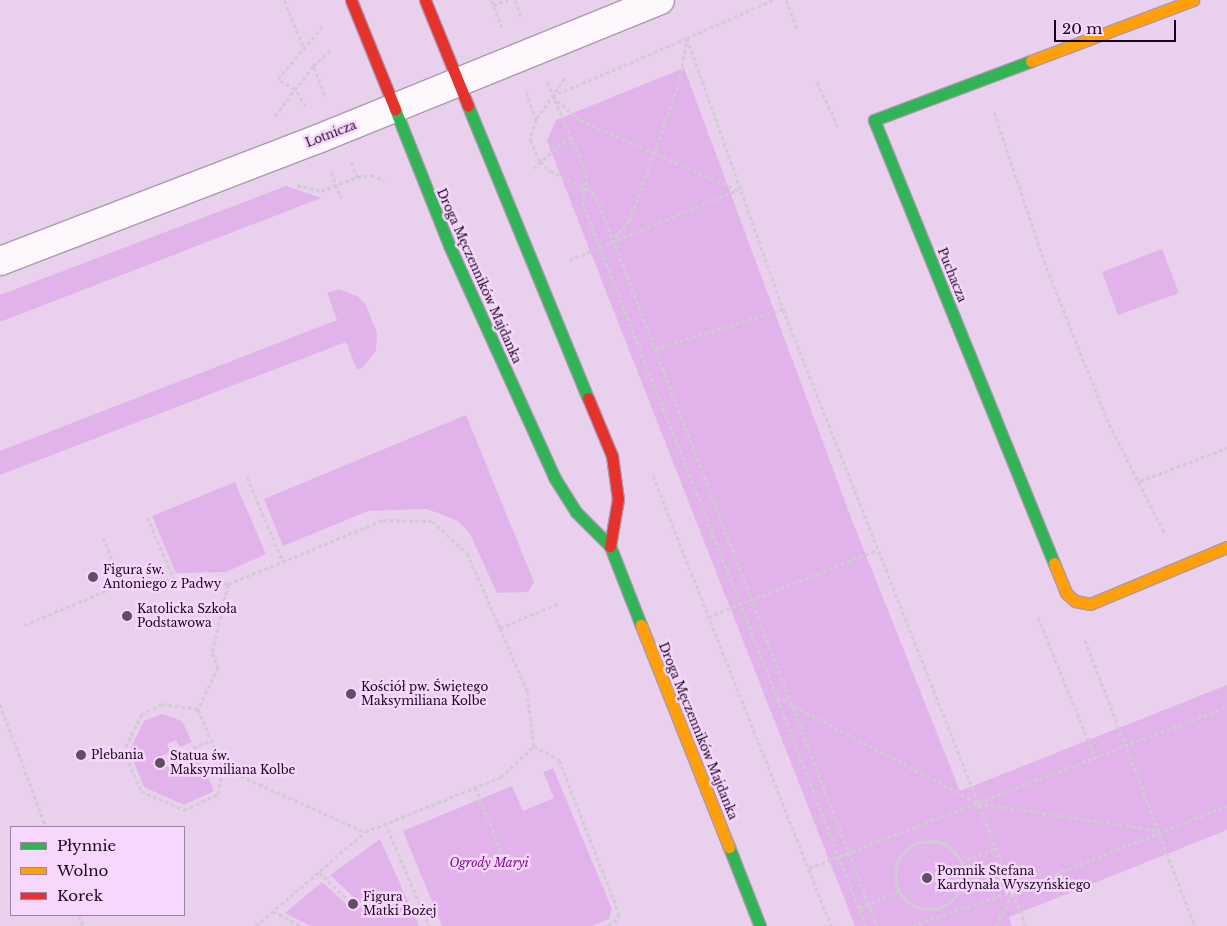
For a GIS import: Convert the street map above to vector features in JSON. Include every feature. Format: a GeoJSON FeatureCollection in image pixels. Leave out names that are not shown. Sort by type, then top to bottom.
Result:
{"type":"FeatureCollection","features":[{"type":"Feature","properties":{"kind":"street","name":"Droga Męczenników Majdanka"},"geometry":{"type":"LineString","coordinates":[[351,0],[449,245],[554,477],[576,512],[610,546],[760,926]]}},
{"type":"Feature","properties":{"kind":"street"},"geometry":{"type":"LineString","coordinates":[[425,0],[612,456],[618,499],[610,546]]}},
{"type":"Feature","properties":{"kind":"street","name":"Lotnicza"},"geometry":{"type":"LineString","coordinates":[[0,261],[394,110],[459,81],[660,0]]}},
{"type":"Feature","properties":{"kind":"street","name":"Puchacza"},"geometry":{"type":"LineString","coordinates":[[1193,0],[874,120],[1063,584],[1075,601],[1090,604],[1227,547]]}},
{"type":"Feature","properties":{"kind":"path"},"geometry":{"type":"LineString","coordinates":[[284,0],[304,48]]}},
{"type":"Feature","properties":{"kind":"path"},"geometry":{"type":"LineString","coordinates":[[491,0],[493,5],[508,0]]}},
{"type":"Feature","properties":{"kind":"path"},"geometry":{"type":"LineString","coordinates":[[738,190],[580,120],[552,96],[773,0]]}},
{"type":"Feature","properties":{"kind":"path"},"geometry":{"type":"LineString","coordinates":[[786,0],[798,29]]}},
{"type":"Feature","properties":{"kind":"path"},"geometry":{"type":"LineString","coordinates":[[278,79],[329,19]]}},
{"type":"Feature","properties":{"kind":"path"},"geometry":{"type":"LineString","coordinates":[[568,260],[601,249],[629,221],[680,79],[687,38]]}},
{"type":"Feature","properties":{"kind":"path"},"geometry":{"type":"LineString","coordinates":[[687,38],[738,190],[782,310],[1026,926]]}},
{"type":"Feature","properties":{"kind":"path"},"geometry":{"type":"LineString","coordinates":[[313,66],[338,45]]}},
{"type":"Feature","properties":{"kind":"path"},"geometry":{"type":"LineString","coordinates":[[983,79],[1051,279],[1109,424],[1140,481],[1181,566]]}},
{"type":"Feature","properties":{"kind":"path"},"geometry":{"type":"LineString","coordinates":[[536,119],[530,140],[540,161],[550,171],[593,192],[599,203],[750,600],[877,926]]}},
{"type":"Feature","properties":{"kind":"path"},"geometry":{"type":"LineString","coordinates":[[570,137],[587,175],[582,202],[866,926]]}},
{"type":"Feature","properties":{"kind":"path"},"geometry":{"type":"LineString","coordinates":[[357,177],[371,175],[390,184]]}},
{"type":"Feature","properties":{"kind":"path"},"geometry":{"type":"LineString","coordinates":[[613,239],[738,190]]}},
{"type":"Feature","properties":{"kind":"path"},"geometry":{"type":"LineString","coordinates":[[656,349],[782,310]]}},
{"type":"Feature","properties":{"kind":"path"},"geometry":{"type":"LineString","coordinates":[[1140,481],[1227,448]]}},
{"type":"Feature","properties":{"kind":"path"},"geometry":{"type":"LineString","coordinates":[[248,477],[283,562]]}},
{"type":"Feature","properties":{"kind":"path"},"geometry":{"type":"LineString","coordinates":[[148,518],[175,581]]}},
{"type":"Feature","properties":{"kind":"path"},"geometry":{"type":"LineString","coordinates":[[24,626],[140,578],[228,584],[383,520],[432,521],[467,553],[527,691],[534,746]]}},
{"type":"Feature","properties":{"kind":"path"},"geometry":{"type":"LineString","coordinates":[[103,537],[122,584]]}},
{"type":"Feature","properties":{"kind":"path"},"geometry":{"type":"LineString","coordinates":[[831,926],[708,617],[876,550]]}},
{"type":"Feature","properties":{"kind":"path"},"geometry":{"type":"LineString","coordinates":[[198,709],[162,704],[142,714],[124,750],[141,791],[184,810],[218,794],[223,768],[198,709],[218,666],[212,653],[228,584]]}},
{"type":"Feature","properties":{"kind":"path"},"geometry":{"type":"LineString","coordinates":[[500,628],[557,604]]}},
{"type":"Feature","properties":{"kind":"path"},"geometry":{"type":"LineString","coordinates":[[1084,638],[1160,831],[1195,926]]}},
{"type":"Feature","properties":{"kind":"path"},"geometry":{"type":"LineString","coordinates":[[777,697],[978,803],[1160,831]]}},
{"type":"Feature","properties":{"kind":"path"},"geometry":{"type":"LineString","coordinates":[[0,704],[46,826]]}},
{"type":"Feature","properties":{"kind":"path"},"geometry":{"type":"LineString","coordinates":[[809,868],[1227,707]]}},
{"type":"Feature","properties":{"kind":"path"},"geometry":{"type":"LineString","coordinates":[[163,761],[212,740]]}},
{"type":"Feature","properties":{"kind":"path"},"geometry":{"type":"LineString","coordinates":[[256,926],[365,832],[501,776],[534,746]]}},
{"type":"Feature","properties":{"kind":"path"},"geometry":{"type":"LineString","coordinates":[[534,746],[559,760],[619,913],[617,920],[606,926]]}},
{"type":"Feature","properties":{"kind":"path"},"geometry":{"type":"LineString","coordinates":[[223,768],[365,832]]}},
{"type":"Feature","properties":{"kind":"path"},"geometry":{"type":"LineString","coordinates":[[475,787],[507,866]]}},
{"type":"Feature","properties":{"kind":"path"},"geometry":{"type":"LineString","coordinates":[[912,926],[1013,891],[1227,806]]}},
{"type":"Feature","properties":{"kind":"path"},"geometry":{"type":"LineString","coordinates":[[385,823],[429,926]]}},
{"type":"Feature","properties":{"kind":"path"},"geometry":{"type":"LineString","coordinates":[[936,841],[947,845],[960,863],[961,885],[952,899],[938,907],[916,906],[900,891],[895,870],[899,859],[914,844],[936,841]]}},
{"type":"Feature","properties":{"kind":"path"},"geometry":{"type":"LineString","coordinates":[[960,863],[996,848]]}},
{"type":"Feature","properties":{"kind":"path"},"geometry":{"type":"LineString","coordinates":[[319,872],[350,902]]}},
{"type":"Feature","properties":{"kind":"path"},"geometry":{"type":"LineString","coordinates":[[859,908],[900,891]]}},
{"type":"Feature","properties":{"kind":"path"},"geometry":{"type":"LineString","coordinates":[[996,926],[1013,891]]}},
{"type":"Feature","properties":{"kind":"path"},"geometry":{"type":"LineString","coordinates":[[273,910],[301,926]]}},
{"type":"Feature","properties":{"kind":"green space"},"geometry":{"type":"Polygon","coordinates":[[[684,68],[850,515],[960,791],[1227,685],[1227,830],[1009,917],[1012,926],[855,926],[547,141],[556,120],[684,68]]]}},
{"type":"Feature","properties":{"kind":"green space"},"geometry":{"type":"Polygon","coordinates":[[[286,186],[321,198],[0,322],[0,295],[286,186]]]}},
{"type":"Feature","properties":{"kind":"green space"},"geometry":{"type":"Polygon","coordinates":[[[1162,249],[1179,293],[1118,315],[1102,272],[1162,249]]]}},
{"type":"Feature","properties":{"kind":"green space"},"geometry":{"type":"Polygon","coordinates":[[[339,289],[357,296],[366,305],[377,333],[376,351],[364,366],[357,370],[346,342],[0,475],[0,451],[337,320],[327,293],[339,289]]]}},
{"type":"Feature","properties":{"kind":"green space"},"geometry":{"type":"Polygon","coordinates":[[[466,415],[534,582],[528,592],[497,593],[470,534],[458,521],[427,509],[368,511],[283,546],[264,499],[466,415]]]}},
{"type":"Feature","properties":{"kind":"green space"},"geometry":{"type":"Polygon","coordinates":[[[235,482],[266,554],[226,572],[176,573],[152,516],[235,482]]]}},
{"type":"Feature","properties":{"kind":"green space"},"geometry":{"type":"Polygon","coordinates":[[[162,714],[182,721],[192,742],[180,747],[176,740],[167,744],[170,752],[154,759],[159,770],[175,763],[179,771],[189,766],[186,759],[197,753],[214,791],[184,805],[144,787],[129,751],[144,721],[162,714]]]}},
{"type":"Feature","properties":{"kind":"green space","name":"Ogrody Maryi"},"geometry":{"type":"Polygon","coordinates":[[[553,768],[612,909],[609,919],[592,926],[442,926],[403,831],[512,786],[523,811],[554,798],[543,772],[553,768]]]}},
{"type":"Feature","properties":{"kind":"green space"},"geometry":{"type":"Polygon","coordinates":[[[380,839],[419,926],[310,926],[285,913],[322,882],[355,912],[362,905],[330,875],[380,839]]]}},
{"type":"Feature","properties":{"kind":"traffic: fast"},"geometry":{"type":"LineString","coordinates":[[1031,61],[874,120],[1054,563]]}},
{"type":"Feature","properties":{"kind":"traffic: fast"},"geometry":{"type":"LineString","coordinates":[[468,106],[588,398]]}},
{"type":"Feature","properties":{"kind":"traffic: fast"},"geometry":{"type":"LineString","coordinates":[[395,109],[449,245],[554,477],[576,512],[610,546],[641,625]]}},
{"type":"Feature","properties":{"kind":"traffic: fast"},"geometry":{"type":"LineString","coordinates":[[729,847],[760,926]]}},
{"type":"Feature","properties":{"kind":"traffic: slow"},"geometry":{"type":"LineString","coordinates":[[1031,61],[1193,0]]}},
{"type":"Feature","properties":{"kind":"traffic: slow"},"geometry":{"type":"LineString","coordinates":[[1054,563],[1066,593],[1075,601],[1090,604],[1227,547]]}},
{"type":"Feature","properties":{"kind":"traffic: slow"},"geometry":{"type":"LineString","coordinates":[[641,625],[729,847]]}},
{"type":"Feature","properties":{"kind":"traffic: jam"},"geometry":{"type":"LineString","coordinates":[[351,0],[395,109]]}},
{"type":"Feature","properties":{"kind":"traffic: jam"},"geometry":{"type":"LineString","coordinates":[[425,0],[468,106]]}},
{"type":"Feature","properties":{"kind":"traffic: jam"},"geometry":{"type":"LineString","coordinates":[[588,398],[612,456],[618,499],[610,546]]}},
{"type":"Feature","properties":{"kind":"place","name":"Figura św. Antoniego z Padwy"},"geometry":{"type":"Point","coordinates":[93,577]}},
{"type":"Feature","properties":{"kind":"place","name":"Katolicka Szkoła Podstawowa"},"geometry":{"type":"Point","coordinates":[127,616]}},
{"type":"Feature","properties":{"kind":"place","name":"Kościół pw. Świętego Maksymiliana Kolbe"},"geometry":{"type":"Point","coordinates":[351,694]}},
{"type":"Feature","properties":{"kind":"place","name":"Plebania"},"geometry":{"type":"Point","coordinates":[81,755]}},
{"type":"Feature","properties":{"kind":"place","name":"Statua św. Maksymiliana Kolbe"},"geometry":{"type":"Point","coordinates":[160,763]}},
{"type":"Feature","properties":{"kind":"place","name":"Pomnik Stefana Kardynała Wyszyńskiego"},"geometry":{"type":"Point","coordinates":[927,878]}},
{"type":"Feature","properties":{"kind":"place","name":"Figura Matki Bożej"},"geometry":{"type":"Point","coordinates":[353,904]}}]}
